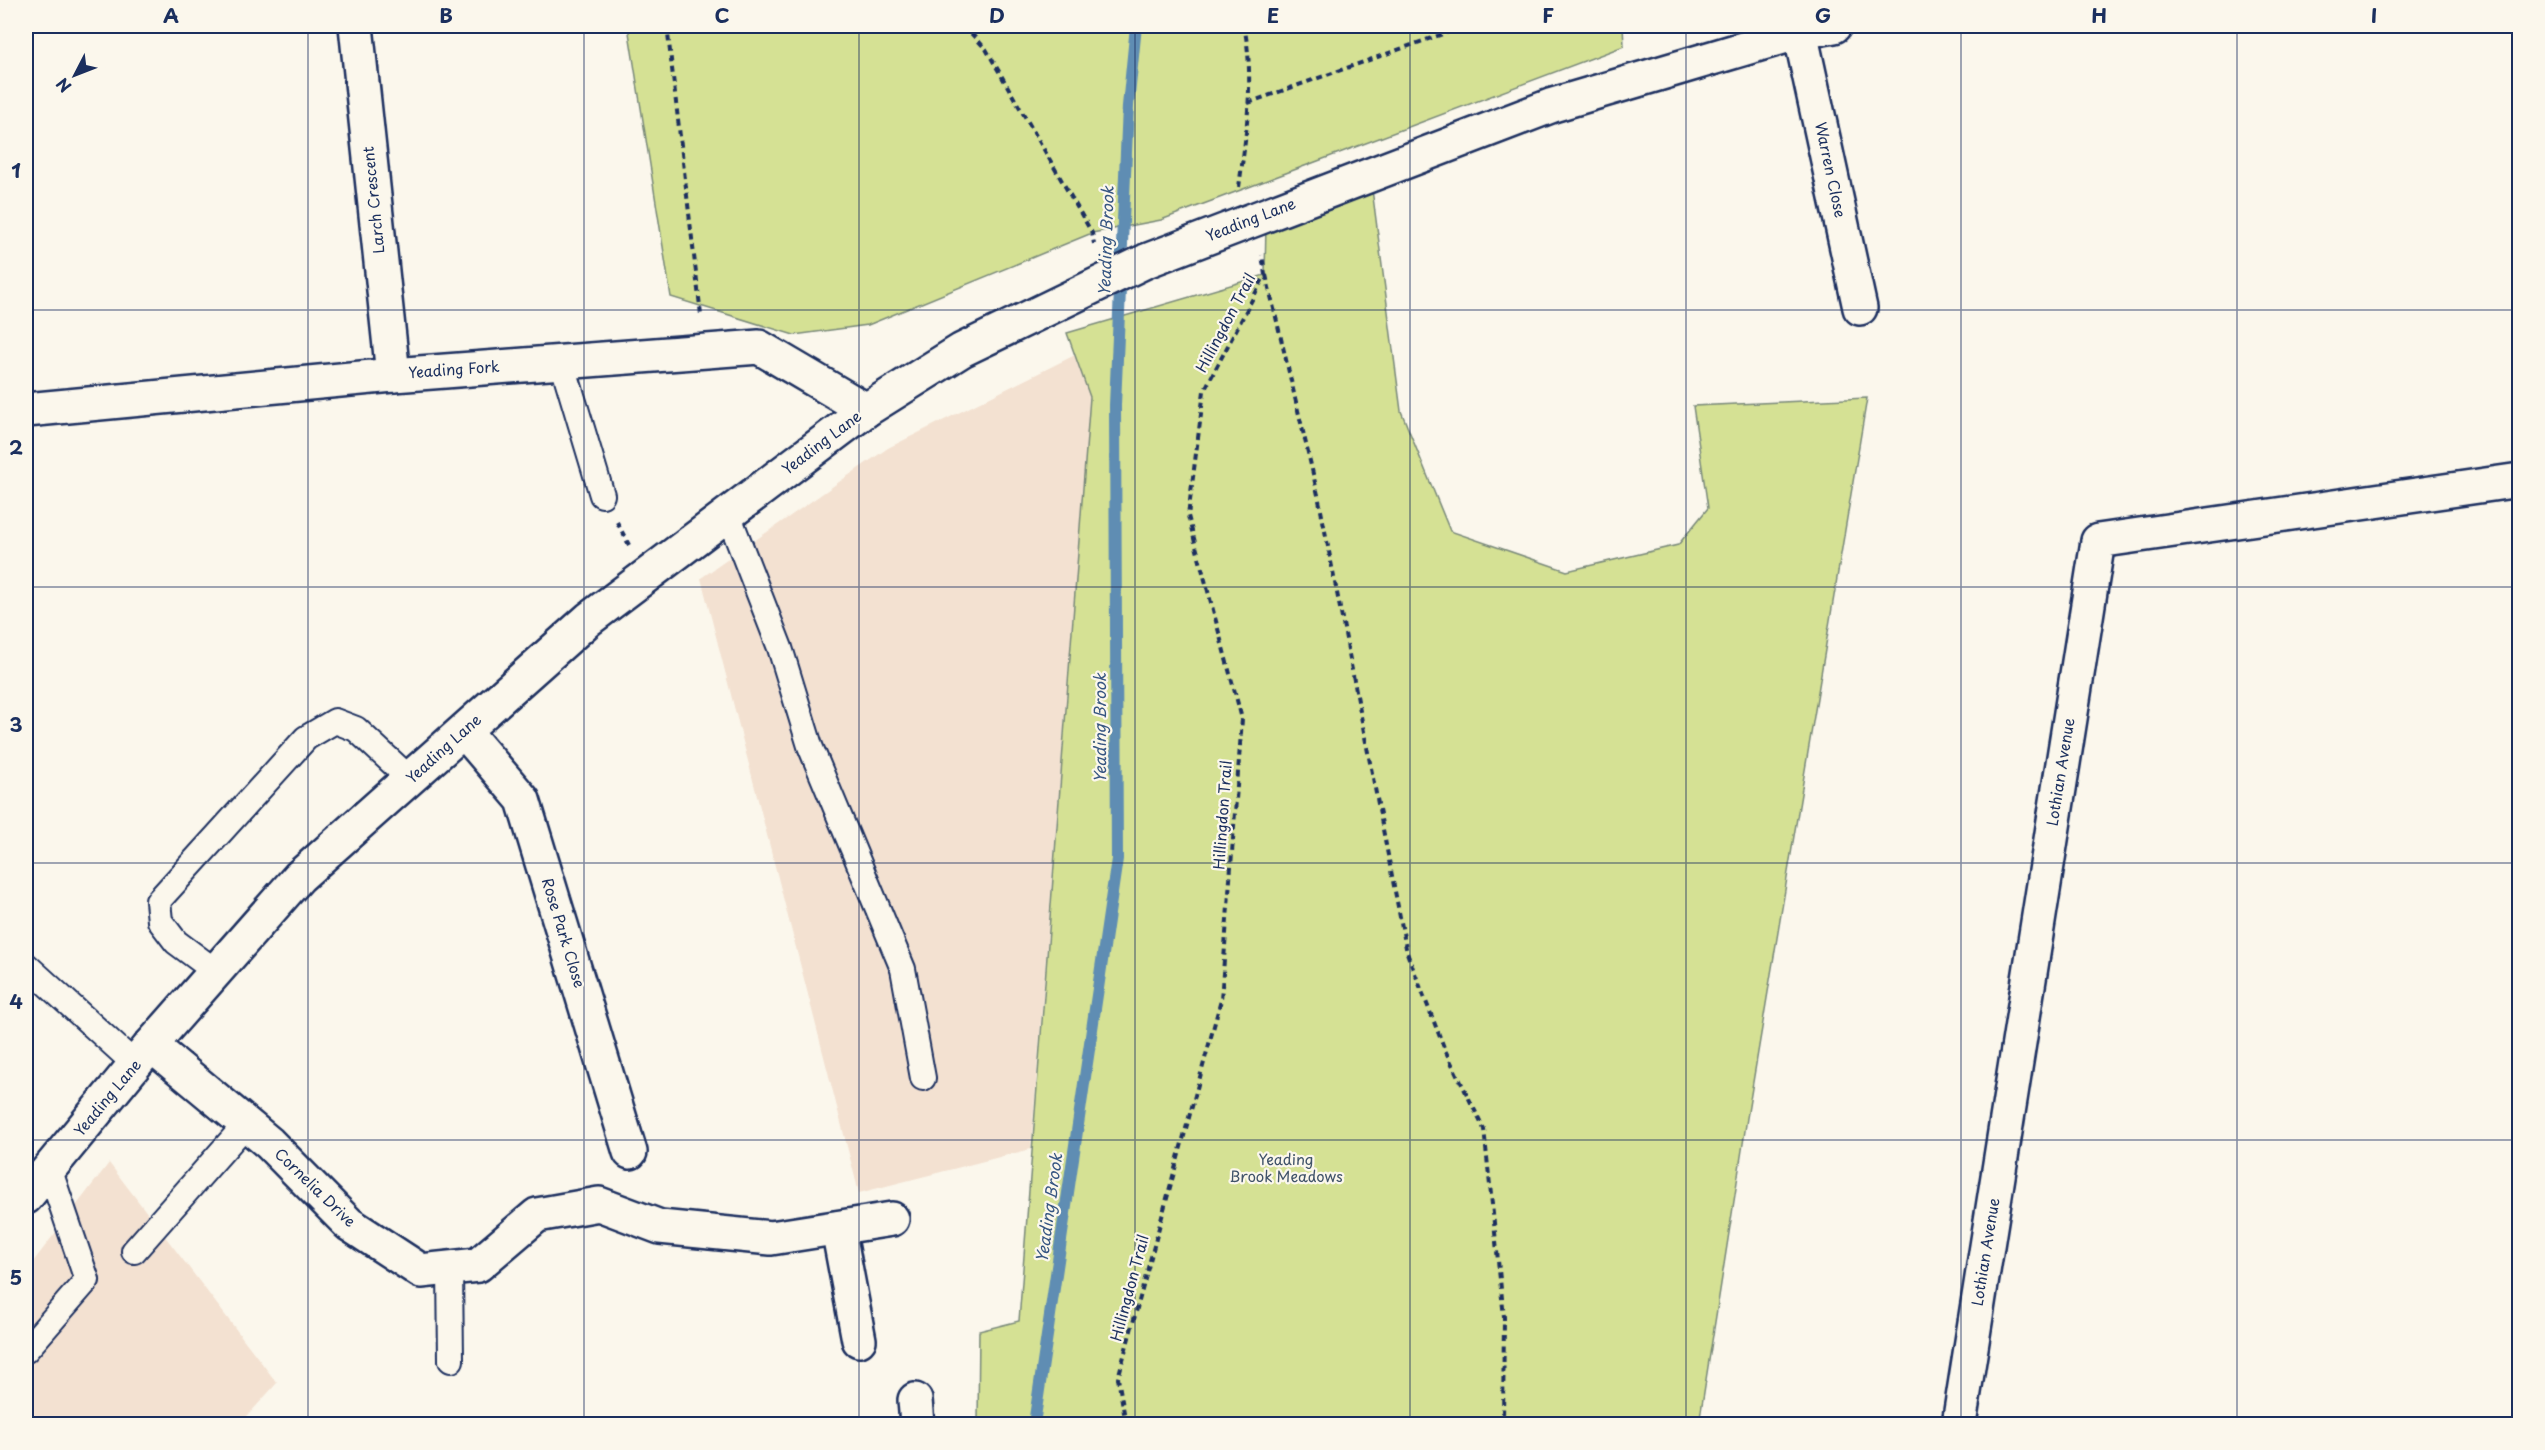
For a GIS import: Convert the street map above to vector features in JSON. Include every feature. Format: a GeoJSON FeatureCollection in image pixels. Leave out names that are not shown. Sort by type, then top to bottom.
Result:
{"type":"FeatureCollection","features":[{"type":"Feature","properties":{"kind":"street","name":"Larch Crescent"},"geometry":{"type":"LineString","coordinates":[[356,26],[393,375]]}},
{"type":"Feature","properties":{"kind":"street","name":"Yeading Lane"},"geometry":{"type":"LineString","coordinates":[[26,1197],[143,1055],[299,877],[589,619],[866,410],[962,350],[1146,261],[1554,105],[1800,32],[1834,26]]}},
{"type":"Feature","properties":{"kind":"street","name":"Warren Close"},"geometry":{"type":"LineString","coordinates":[[1800,32],[1860,308]]}},
{"type":"Feature","properties":{"kind":"street","name":"Yeading Fork"},"geometry":{"type":"LineString","coordinates":[[26,410],[393,375],[759,347],[866,410]]}},
{"type":"Feature","properties":{"kind":"street","name":"Lothian Avenue"},"geometry":{"type":"LineString","coordinates":[[1959,1425],[2098,541],[2520,480]]}},
{"type":"Feature","properties":{"kind":"street","name":"Rose Park Close"},"geometry":{"type":"LineString","coordinates":[[464,731],[523,800],[630,1152]]}},
{"type":"Feature","properties":{"kind":"street","name":"Cornelia Drive"},"geometry":{"type":"LineString","coordinates":[[143,1055],[246,1124],[269,1143],[349,1224],[421,1271],[478,1265],[537,1215],[599,1204],[660,1227],[771,1238],[892,1220]]}},
{"type":"Feature","properties":{"kind":"street"},"geometry":{"type":"LineString","coordinates":[[838,1227],[859,1340]]}},
{"type":"Feature","properties":{"kind":"lane"},"geometry":{"type":"LineString","coordinates":[[562,362],[602,495]]}},
{"type":"Feature","properties":{"kind":"lane"},"geometry":{"type":"LineString","coordinates":[[728,514],[780,648],[810,746],[903,969],[924,1078]]}},
{"type":"Feature","properties":{"kind":"lane"},"geometry":{"type":"LineString","coordinates":[[215,971],[176,942],[160,921],[158,901],[306,738],[335,721],[356,729],[410,779]]}},
{"type":"Feature","properties":{"kind":"lane"},"geometry":{"type":"LineString","coordinates":[[26,965],[143,1055]]}},
{"type":"Feature","properties":{"kind":"lane"},"geometry":{"type":"LineString","coordinates":[[134,1251],[246,1124]]}},
{"type":"Feature","properties":{"kind":"lane"},"geometry":{"type":"LineString","coordinates":[[26,1350],[87,1280],[50,1168]]}},
{"type":"Feature","properties":{"kind":"lane"},"geometry":{"type":"LineString","coordinates":[[450,1268],[451,1360]]}},
{"type":"Feature","properties":{"kind":"path"},"geometry":{"type":"LineString","coordinates":[[668,26],[697,269],[704,351]]}},
{"type":"Feature","properties":{"kind":"path"},"geometry":{"type":"LineString","coordinates":[[964,26],[986,49],[1092,233],[1103,283]]}},
{"type":"Feature","properties":{"kind":"path","name":"Hillingdon Trail"},"geometry":{"type":"LineString","coordinates":[[1126,1425],[1118,1378],[1221,1000],[1242,719],[1188,516],[1204,391],[1265,275],[1245,222],[1248,44],[1244,26]]}},
{"type":"Feature","properties":{"kind":"path"},"geometry":{"type":"LineString","coordinates":[[1248,103],[1465,26]]}},
{"type":"Feature","properties":{"kind":"path"},"geometry":{"type":"LineString","coordinates":[[1265,275],[1318,495],[1407,953],[1445,1050],[1484,1129],[1504,1317],[1503,1425]]}},
{"type":"Feature","properties":{"kind":"path"},"geometry":{"type":"LineString","coordinates":[[602,495],[645,576]]}},
{"type":"Feature","properties":{"kind":"shaded area"},"geometry":{"type":"Polygon","coordinates":[[[1075,355],[1090,397],[1031,1149],[859,1193],[701,578],[888,448],[1075,355]]]}},
{"type":"Feature","properties":{"kind":"shaded area"},"geometry":{"type":"Polygon","coordinates":[[[109,1163],[277,1383],[240,1424],[26,1424],[26,1271],[109,1163]]]}},
{"type":"Feature","properties":{"kind":"green space"},"geometry":{"type":"Polygon","coordinates":[[[628,26],[1623,26],[1624,46],[1161,220],[1092,233],[868,325],[794,335],[671,297],[628,26]]]}},
{"type":"Feature","properties":{"kind":"green space","name":"Yeading Brook Meadows"},"geometry":{"type":"Polygon","coordinates":[[[1370,174],[1401,411],[1450,531],[1567,571],[1678,545],[1708,508],[1693,406],[1867,398],[1747,1118],[1699,1424],[978,1424],[979,1331],[1019,1321],[1090,397],[1067,333],[1265,275],[1266,224],[1370,174]]]}},
{"type":"Feature","properties":{"kind":"waterway","name":"Yeading Brook"},"geometry":{"type":"LineString","coordinates":[[1034,1424],[1117,859],[1115,405],[1128,106],[1136,26]]}}]}
